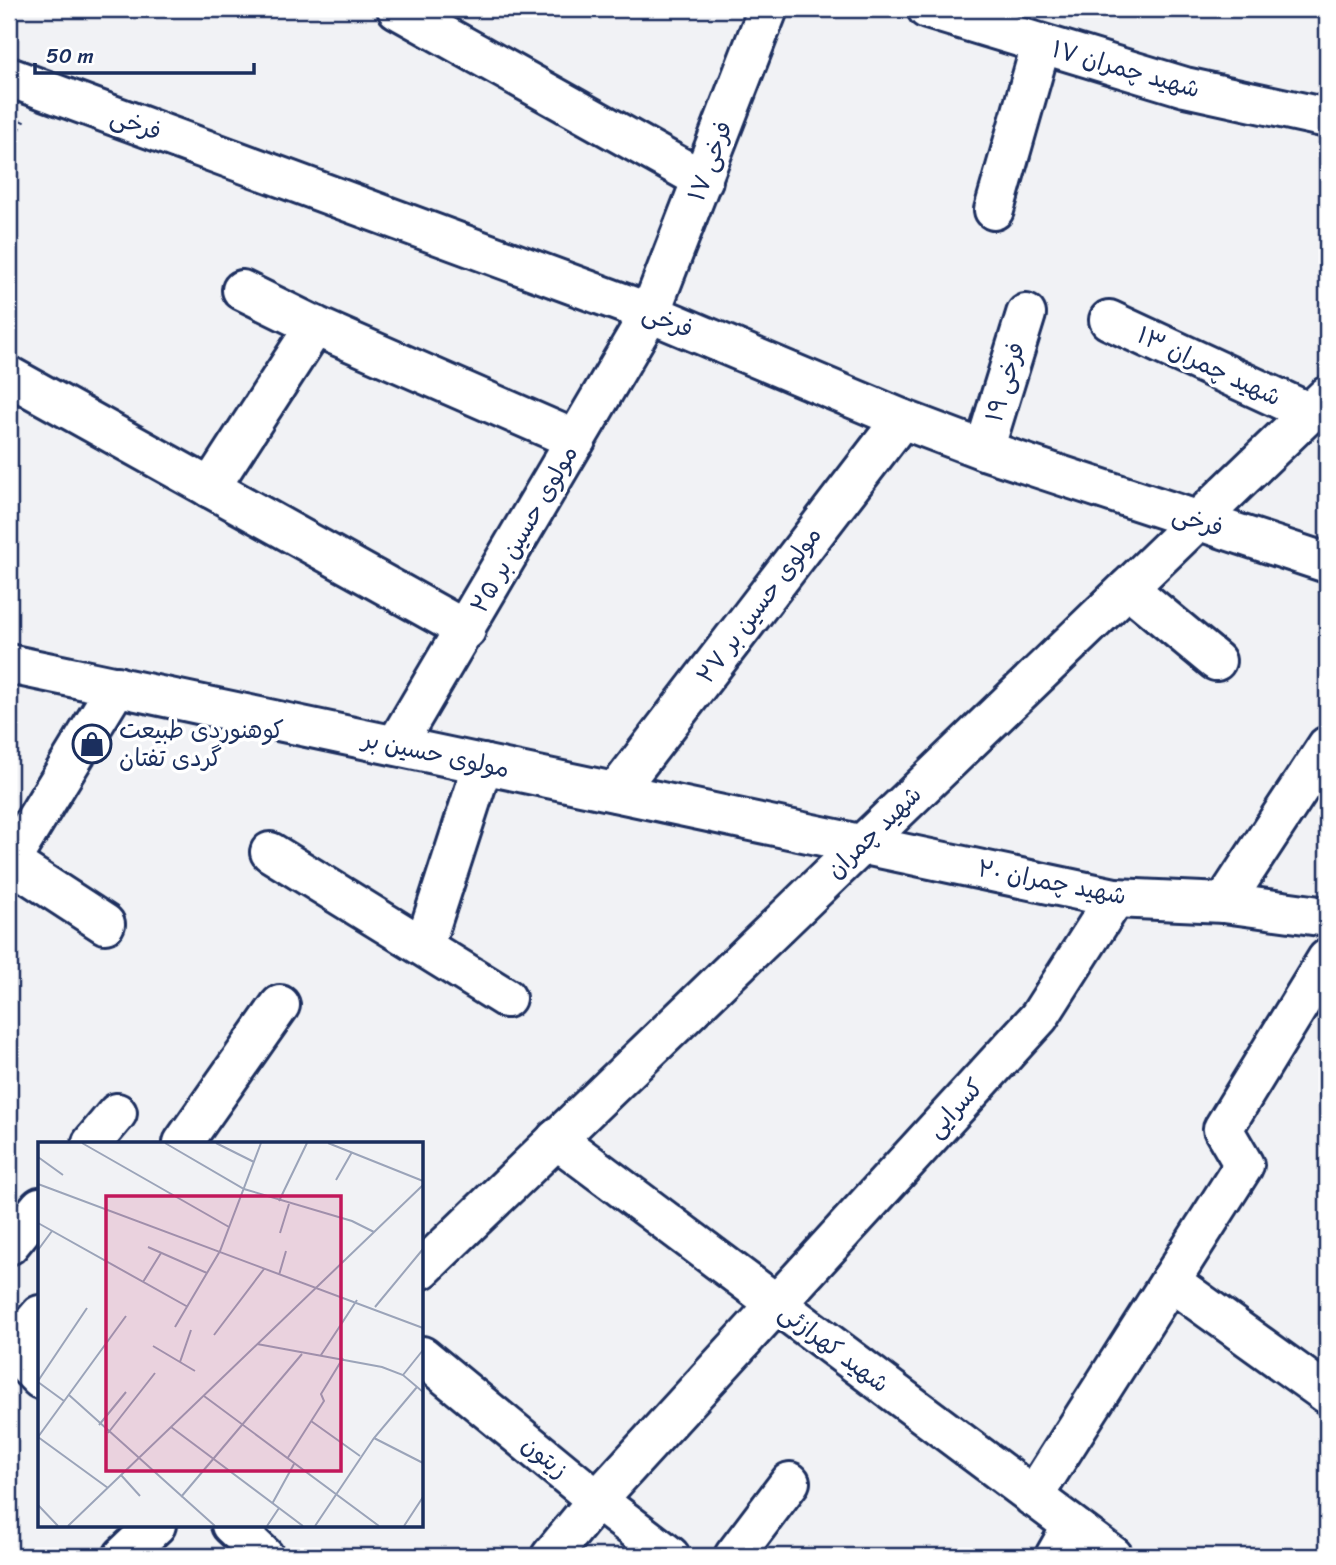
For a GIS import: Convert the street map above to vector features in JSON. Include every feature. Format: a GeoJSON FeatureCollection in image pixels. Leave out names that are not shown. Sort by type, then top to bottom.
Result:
{"type":"FeatureCollection","features":[{"type":"Feature","properties":{"kind":"street"},"geometry":{"type":"LineString","coordinates":[[397,9],[703,180]]}},
{"type":"Feature","properties":{"kind":"street","name":"فرخی ۱۷"},"geometry":{"type":"LineString","coordinates":[[650,313],[768,9]]}},
{"type":"Feature","properties":{"kind":"street","name":"شهید چمران ۱۷"},"geometry":{"type":"LineString","coordinates":[[927,9],[992,19],[1041,45],[1185,87],[1327,118]]}},
{"type":"Feature","properties":{"kind":"street"},"geometry":{"type":"LineString","coordinates":[[994,210],[1041,45]]}},
{"type":"Feature","properties":{"kind":"street","name":"فرخی"},"geometry":{"type":"LineString","coordinates":[[9,77],[650,313],[902,419],[984,450],[1327,563]]}},
{"type":"Feature","properties":{"kind":"street"},"geometry":{"type":"LineString","coordinates":[[242,290],[315,326],[576,440]]}},
{"type":"Feature","properties":{"kind":"street","name":"مولوی حسین بر ۲۵"},"geometry":{"type":"LineString","coordinates":[[396,745],[650,313]]}},
{"type":"Feature","properties":{"kind":"street","name":"فرخی ۱۹"},"geometry":{"type":"LineString","coordinates":[[984,450],[1026,314]]}},
{"type":"Feature","properties":{"kind":"street","name":"شهید چمران ۱۳"},"geometry":{"type":"LineString","coordinates":[[1109,320],[1318,404]]}},
{"type":"Feature","properties":{"kind":"street"},"geometry":{"type":"LineString","coordinates":[[210,488],[315,326]]}},
{"type":"Feature","properties":{"kind":"street"},"geometry":{"type":"LineString","coordinates":[[9,376],[466,630]]}},
{"type":"Feature","properties":{"kind":"street","name":"شهید چمران"},"geometry":{"type":"LineString","coordinates":[[424,1267],[1318,404]]}},
{"type":"Feature","properties":{"kind":"street","name":"مولوی حسین بر ۲۷"},"geometry":{"type":"LineString","coordinates":[[616,792],[902,419]]}},
{"type":"Feature","properties":{"kind":"street"},"geometry":{"type":"LineString","coordinates":[[1128,588],[1216,661]]}},
{"type":"Feature","properties":{"kind":"street","name":"مولوی حسین بر"},"geometry":{"type":"LineString","coordinates":[[9,664],[863,843]]}},
{"type":"Feature","properties":{"kind":"street"},"geometry":{"type":"LineString","coordinates":[[105,924],[9,862],[117,686]]}},
{"type":"Feature","properties":{"kind":"street"},"geometry":{"type":"LineString","coordinates":[[1224,903],[1327,746]]}},
{"type":"Feature","properties":{"kind":"street"},"geometry":{"type":"LineString","coordinates":[[424,946],[483,764]]}},
{"type":"Feature","properties":{"kind":"street","name":"شهید چمران ۲۰"},"geometry":{"type":"LineString","coordinates":[[863,843],[1115,898],[1224,903],[1327,917]]}},
{"type":"Feature","properties":{"kind":"street"},"geometry":{"type":"LineString","coordinates":[[270,852],[506,998]]}},
{"type":"Feature","properties":{"kind":"street","name":"کسرایی"},"geometry":{"type":"LineString","coordinates":[[551,1556],[597,1500],[1039,1017],[1115,898]]}},
{"type":"Feature","properties":{"kind":"street"},"geometry":{"type":"LineString","coordinates":[[1033,1497],[1244,1165],[1223,1129],[1327,959]]}},
{"type":"Feature","properties":{"kind":"street"},"geometry":{"type":"LineString","coordinates":[[184,1142],[280,1005]]}},
{"type":"Feature","properties":{"kind":"street"},"geometry":{"type":"LineString","coordinates":[[93,1142],[117,1113]]}},
{"type":"Feature","properties":{"kind":"street","name":"شهید کهرازئی"},"geometry":{"type":"LineString","coordinates":[[556,1139],[1033,1497],[1063,1541],[1113,1556]]}},
{"type":"Feature","properties":{"kind":"street"},"geometry":{"type":"LineString","coordinates":[[9,1245],[38,1209]]}},
{"type":"Feature","properties":{"kind":"street"},"geometry":{"type":"LineString","coordinates":[[1170,1281],[1327,1394]]}},
{"type":"Feature","properties":{"kind":"street"},"geometry":{"type":"LineString","coordinates":[[38,1317],[10,1348],[38,1377]]}},
{"type":"Feature","properties":{"kind":"street","name":"زیتون"},"geometry":{"type":"LineString","coordinates":[[424,1358],[597,1500],[670,1556]]}},
{"type":"Feature","properties":{"kind":"street"},"geometry":{"type":"LineString","coordinates":[[734,1556],[790,1482]]}},
{"type":"Feature","properties":{"kind":"street"},"geometry":{"type":"LineString","coordinates":[[123,1556],[155,1526]]}},
{"type":"Feature","properties":{"kind":"street"},"geometry":{"type":"LineString","coordinates":[[232,1526],[264,1556]]}},
{"type":"Feature","properties":{"kind":"place","name":"کوهنوردی طبیعت گردی تفتان"},"geometry":{"type":"Point","coordinates":[92,744]}}]}
